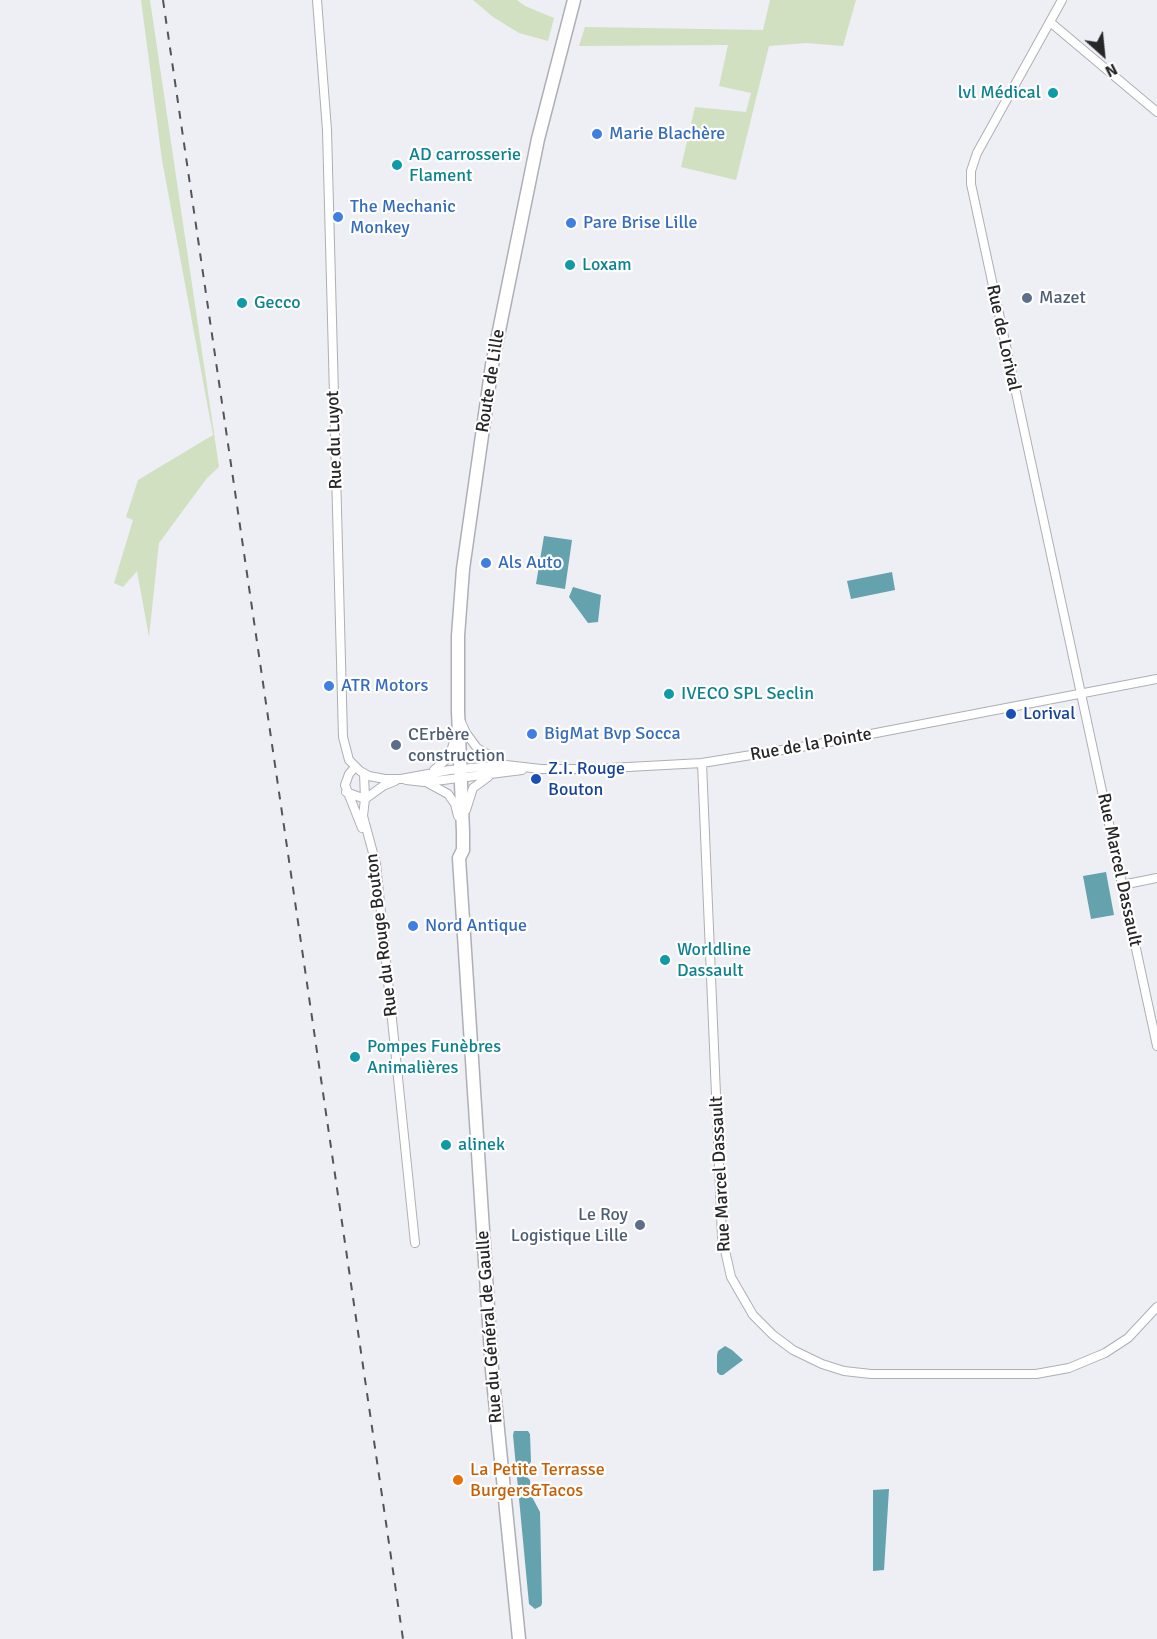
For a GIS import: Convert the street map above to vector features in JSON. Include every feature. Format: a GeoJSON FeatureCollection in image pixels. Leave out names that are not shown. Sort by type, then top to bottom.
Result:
{"type":"FeatureCollection","features":[{"type":"Feature","properties":{"kind":"main road","name":"Route de Lille"},"geometry":{"type":"LineString","coordinates":[[460,773],[458,636],[463,569],[492,365],[533,161],[574,0]]}},
{"type":"Feature","properties":{"kind":"main road","name":"Rue du Général de Gaulle"},"geometry":{"type":"LineString","coordinates":[[460,773],[463,850],[466,854],[472,1000],[470,1015],[492,1370],[519,1639]]}},
{"type":"Feature","properties":{"kind":"street","name":"Rue du Luyot"},"geometry":{"type":"LineString","coordinates":[[317,0],[327,130],[343,737],[347,755],[355,767],[364,774],[380,779],[401,779],[431,772],[460,773]]}},
{"type":"Feature","properties":{"kind":"street","name":"Rue de Lorival"},"geometry":{"type":"LineString","coordinates":[[1062,0],[975,159],[971,171],[971,184],[1081,694]]}},
{"type":"Feature","properties":{"kind":"street"},"geometry":{"type":"LineString","coordinates":[[1050,22],[1157,112]]}},
{"type":"Feature","properties":{"kind":"street","name":"Rue de la Pointe"},"geometry":{"type":"LineString","coordinates":[[460,773],[506,765],[535,769],[633,768],[702,763],[767,753],[1157,680]]}},
{"type":"Feature","properties":{"kind":"street","name":"Rue Marcel Dassault"},"geometry":{"type":"LineString","coordinates":[[1081,694],[1157,1046]]}},
{"type":"Feature","properties":{"kind":"street"},"geometry":{"type":"LineString","coordinates":[[458,711],[471,742],[482,752],[506,765]]}},
{"type":"Feature","properties":{"kind":"street"},"geometry":{"type":"LineString","coordinates":[[431,772],[442,765],[452,752],[458,711]]}},
{"type":"Feature","properties":{"kind":"street","name":"Rue Marcel Dassault"},"geometry":{"type":"LineString","coordinates":[[702,763],[722,1237],[731,1277],[753,1315],[773,1335],[793,1350],[822,1364],[844,1371],[871,1374],[1036,1374],[1069,1368],[1105,1353],[1128,1338],[1157,1307]]}},
{"type":"Feature","properties":{"kind":"street"},"geometry":{"type":"LineString","coordinates":[[355,767],[345,781],[346,792],[365,799],[383,786],[401,779],[424,782],[444,791],[452,799],[463,832]]}},
{"type":"Feature","properties":{"kind":"street"},"geometry":{"type":"LineString","coordinates":[[424,782],[460,773],[499,773],[535,769]]}},
{"type":"Feature","properties":{"kind":"street"},"geometry":{"type":"LineString","coordinates":[[463,832],[468,800],[473,788],[483,779],[499,773]]}},
{"type":"Feature","properties":{"kind":"street","name":"Rue du Rouge Bouton"},"geometry":{"type":"LineString","coordinates":[[364,774],[364,821],[376,864],[415,1243]]}},
{"type":"Feature","properties":{"kind":"street","name":"Rue du Rouge Bouton"},"geometry":{"type":"LineString","coordinates":[[346,792],[370,842]]}},
{"type":"Feature","properties":{"kind":"street"},"geometry":{"type":"LineString","coordinates":[[1122,885],[1157,878]]}},
{"type":"Feature","properties":{"kind":"green space"},"geometry":{"type":"Polygon","coordinates":[[[141,0],[150,0],[219,467],[207,478],[159,543],[149,637],[137,571],[123,587],[114,583],[133,520],[126,517],[138,480],[213,435],[162,160],[141,0]]]}},
{"type":"Feature","properties":{"kind":"green space"},"geometry":{"type":"Polygon","coordinates":[[[473,0],[517,0],[525,6],[554,18],[548,41],[519,33],[493,17],[473,0]]]}},
{"type":"Feature","properties":{"kind":"green space"},"geometry":{"type":"Polygon","coordinates":[[[770,0],[856,0],[843,46],[806,43],[769,46],[736,180],[681,167],[695,107],[746,112],[751,93],[719,86],[728,45],[579,46],[585,27],[763,30],[770,0]]]}},
{"type":"Feature","properties":{"kind":"water"},"geometry":{"type":"Polygon","coordinates":[[[544,536],[572,540],[565,589],[536,584],[544,536]]]}},
{"type":"Feature","properties":{"kind":"water"},"geometry":{"type":"Polygon","coordinates":[[[892,572],[895,590],[851,599],[847,581],[892,572]]]}},
{"type":"Feature","properties":{"kind":"water"},"geometry":{"type":"Polygon","coordinates":[[[573,587],[601,595],[598,622],[588,623],[569,597],[573,587]]]}},
{"type":"Feature","properties":{"kind":"water"},"geometry":{"type":"Polygon","coordinates":[[[1106,872],[1114,915],[1091,919],[1083,876],[1106,872]]]}},
{"type":"Feature","properties":{"kind":"water"},"geometry":{"type":"Polygon","coordinates":[[[725,1346],[743,1360],[720,1375],[717,1372],[717,1355],[718,1351],[725,1346]]]}},
{"type":"Feature","properties":{"kind":"water"},"geometry":{"type":"Polygon","coordinates":[[[514,1431],[528,1431],[530,1434],[531,1462],[525,1469],[526,1476],[530,1480],[531,1495],[540,1512],[542,1603],[535,1609],[529,1604],[514,1431]]]}},
{"type":"Feature","properties":{"kind":"water"},"geometry":{"type":"Polygon","coordinates":[[[889,1489],[884,1570],[873,1571],[873,1490],[889,1489]]]}},
{"type":"Feature","properties":{"kind":"railway"},"geometry":{"type":"LineString","coordinates":[[163,0],[403,1639]]}},
{"type":"Feature","properties":{"kind":"place","name":"lvl Médical"},"geometry":{"type":"Point","coordinates":[1053,93]}},
{"type":"Feature","properties":{"kind":"place","name":"Marie Blachère"},"geometry":{"type":"Point","coordinates":[597,134]}},
{"type":"Feature","properties":{"kind":"place","name":"AD carrosserie Flament"},"geometry":{"type":"Point","coordinates":[397,165]}},
{"type":"Feature","properties":{"kind":"place","name":"The Mechanic Monkey"},"geometry":{"type":"Point","coordinates":[338,217]}},
{"type":"Feature","properties":{"kind":"place","name":"Pare Brise Lille"},"geometry":{"type":"Point","coordinates":[571,223]}},
{"type":"Feature","properties":{"kind":"place","name":"Loxam"},"geometry":{"type":"Point","coordinates":[570,265]}},
{"type":"Feature","properties":{"kind":"place","name":"Mazet"},"geometry":{"type":"Point","coordinates":[1027,298]}},
{"type":"Feature","properties":{"kind":"place","name":"Gecco"},"geometry":{"type":"Point","coordinates":[242,303]}},
{"type":"Feature","properties":{"kind":"place","name":"Als Auto"},"geometry":{"type":"Point","coordinates":[486,563]}},
{"type":"Feature","properties":{"kind":"place","name":"ATR Motors"},"geometry":{"type":"Point","coordinates":[329,686]}},
{"type":"Feature","properties":{"kind":"place","name":"IVECO SPL Seclin"},"geometry":{"type":"Point","coordinates":[669,694]}},
{"type":"Feature","properties":{"kind":"place","name":"Lorival"},"geometry":{"type":"Point","coordinates":[1011,714]}},
{"type":"Feature","properties":{"kind":"place","name":"BigMat Bvp Socca"},"geometry":{"type":"Point","coordinates":[532,734]}},
{"type":"Feature","properties":{"kind":"place","name":"CErbère construction"},"geometry":{"type":"Point","coordinates":[396,745]}},
{"type":"Feature","properties":{"kind":"place","name":"Z.I. Rouge Bouton"},"geometry":{"type":"Point","coordinates":[536,779]}},
{"type":"Feature","properties":{"kind":"place","name":"Nord Antique"},"geometry":{"type":"Point","coordinates":[413,926]}},
{"type":"Feature","properties":{"kind":"place","name":"Worldline Dassault"},"geometry":{"type":"Point","coordinates":[665,960]}},
{"type":"Feature","properties":{"kind":"place","name":"Pompes Funèbres Animalières"},"geometry":{"type":"Point","coordinates":[355,1057]}},
{"type":"Feature","properties":{"kind":"place","name":"alinek"},"geometry":{"type":"Point","coordinates":[446,1145]}},
{"type":"Feature","properties":{"kind":"place","name":"Le Roy Logistique Lille"},"geometry":{"type":"Point","coordinates":[640,1225]}},
{"type":"Feature","properties":{"kind":"place","name":"La Petite Terrasse Burgers&Tacos"},"geometry":{"type":"Point","coordinates":[458,1480]}}]}
